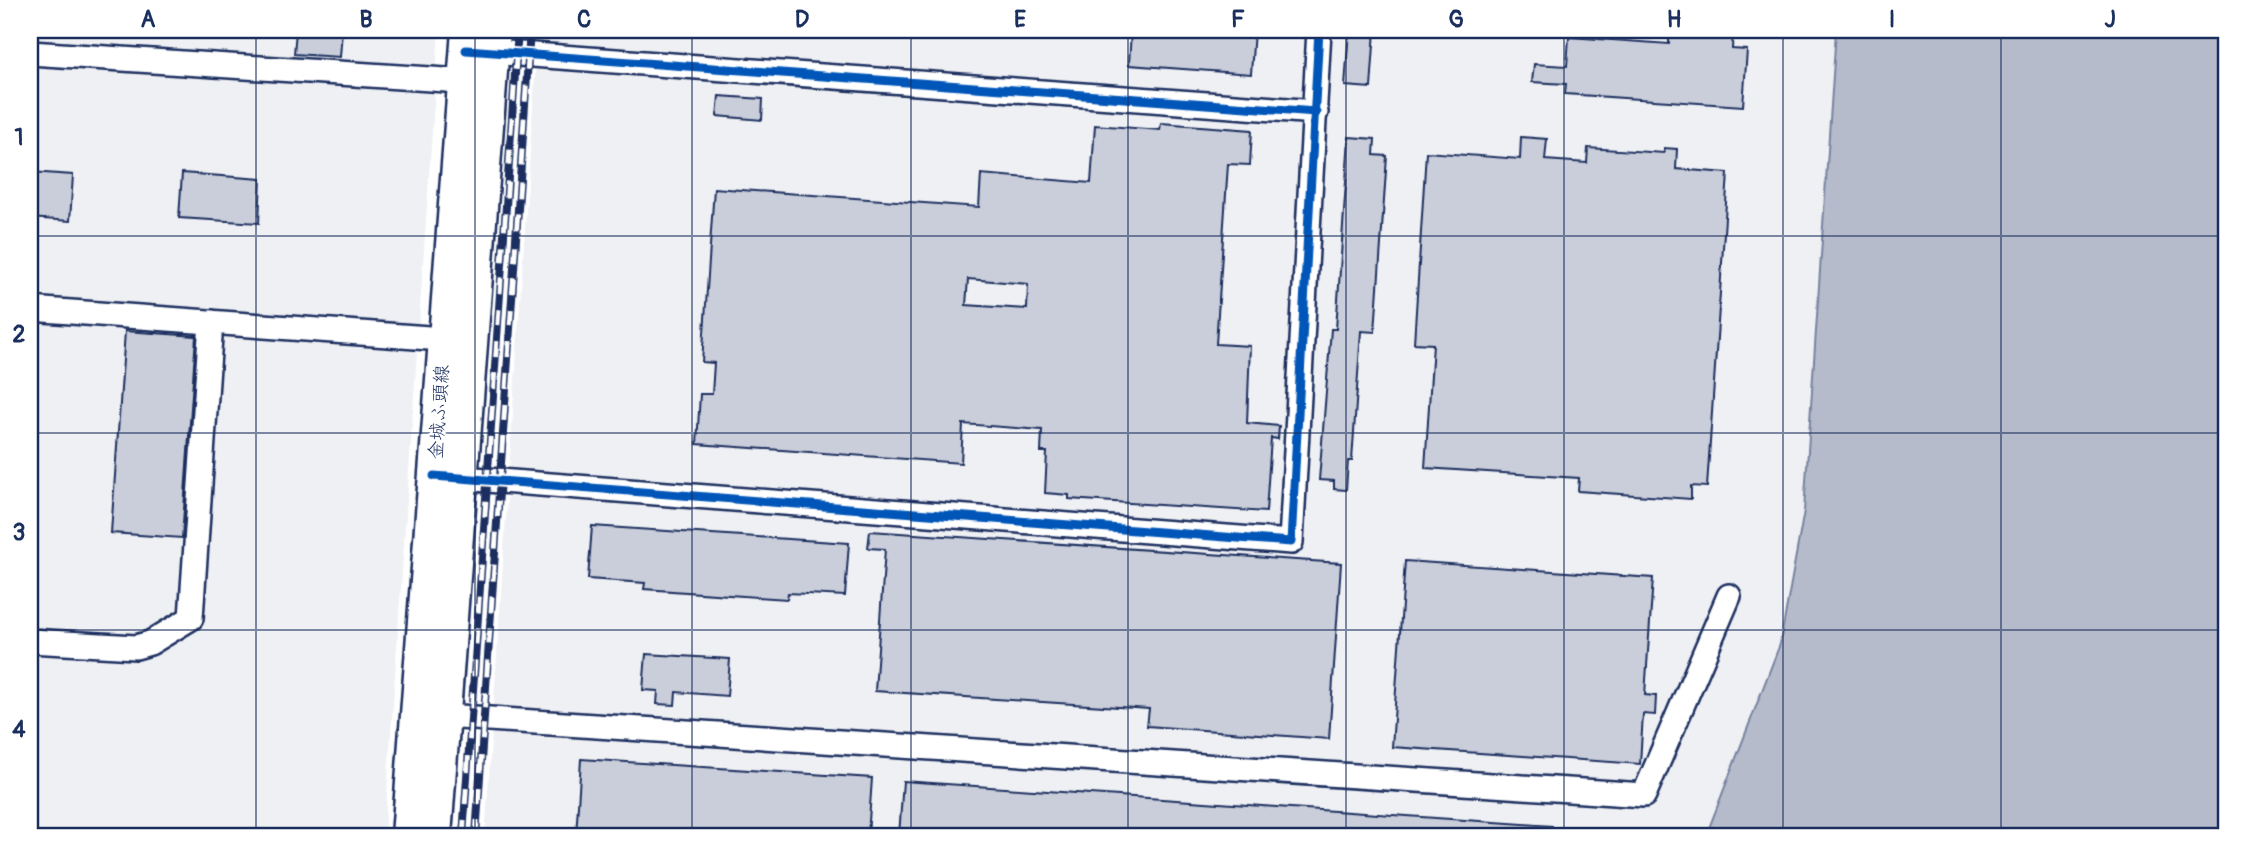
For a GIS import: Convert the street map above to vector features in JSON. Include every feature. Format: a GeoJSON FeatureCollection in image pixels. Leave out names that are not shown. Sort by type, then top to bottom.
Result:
{"type":"FeatureCollection","features":[{"type":"Feature","properties":{"kind":"main road","name":"金城ふ頭線"},"geometry":{"type":"LineString","coordinates":[[436,836],[464,479],[480,40]]}},
{"type":"Feature","properties":{"kind":"main road","name":"金城ふ頭線"},"geometry":{"type":"LineString","coordinates":[[407,836],[443,340],[477,82]]}},
{"type":"Feature","properties":{"kind":"street"},"geometry":{"type":"LineString","coordinates":[[434,476],[1291,542],[1320,30]]}},
{"type":"Feature","properties":{"kind":"street"},"geometry":{"type":"LineString","coordinates":[[480,40],[1316,112]]}},
{"type":"Feature","properties":{"kind":"street"},"geometry":{"type":"LineString","coordinates":[[30,53],[477,82]]}},
{"type":"Feature","properties":{"kind":"street"},"geometry":{"type":"LineString","coordinates":[[30,309],[443,340]]}},
{"type":"Feature","properties":{"kind":"street"},"geometry":{"type":"LineString","coordinates":[[30,641],[136,647],[160,638],[191,618],[211,322]]}},
{"type":"Feature","properties":{"kind":"street"},"geometry":{"type":"LineString","coordinates":[[415,714],[1644,795],[1729,596]]}},
{"type":"Feature","properties":{"kind":"shaded area"},"geometry":{"type":"Polygon","coordinates":[[[30,30],[439,30],[384,836],[30,836],[30,30]]]}},
{"type":"Feature","properties":{"kind":"shaded area"},"geometry":{"type":"Polygon","coordinates":[[[538,30],[1836,30],[1804,511],[1780,644],[1706,836],[485,836],[538,30]]]}},
{"type":"Feature","properties":{"kind":"water"},"geometry":{"type":"Polygon","coordinates":[[[1836,30],[2227,30],[2227,836],[1706,836],[1780,644],[1804,511],[1836,30]]]}},
{"type":"Feature","properties":{"kind":"building"},"geometry":{"type":"Polygon","coordinates":[[[296,30],[342,30],[340,57],[294,54],[296,30]]]}},
{"type":"Feature","properties":{"kind":"building"},"geometry":{"type":"Polygon","coordinates":[[[1131,30],[1254,30],[1251,74],[1129,65],[1131,30]]]}},
{"type":"Feature","properties":{"kind":"building"},"geometry":{"type":"Polygon","coordinates":[[[1349,30],[1375,30],[1371,88],[1345,86],[1349,30]]]}},
{"type":"Feature","properties":{"kind":"building"},"geometry":{"type":"Polygon","coordinates":[[[1669,30],[1733,30],[1732,49],[1747,50],[1743,106],[1565,94],[1566,84],[1532,82],[1534,64],[1567,66],[1569,37],[1669,44],[1669,30]]]}},
{"type":"Feature","properties":{"kind":"building"},"geometry":{"type":"Polygon","coordinates":[[[719,96],[763,99],[762,120],[717,116],[719,96]]]}},
{"type":"Feature","properties":{"kind":"building"},"geometry":{"type":"Polygon","coordinates":[[[1161,123],[1252,130],[1250,165],[1228,164],[1216,344],[1250,346],[1247,423],[1279,426],[1278,439],[1271,438],[1266,512],[1069,499],[1069,495],[1045,493],[1047,452],[1041,452],[1042,430],[963,424],[961,463],[697,444],[700,394],[712,394],[714,363],[702,362],[714,188],[979,207],[981,174],[1091,183],[1095,125],[1160,130],[1161,123]],[[968,279],[966,305],[1027,309],[1028,284],[968,279]]]}},
{"type":"Feature","properties":{"kind":"building"},"geometry":{"type":"Polygon","coordinates":[[[1349,137],[1375,139],[1374,155],[1387,156],[1375,332],[1361,331],[1352,461],[1348,461],[1346,490],[1334,489],[1334,481],[1319,480],[1331,329],[1336,329],[1349,137]]]}},
{"type":"Feature","properties":{"kind":"building"},"geometry":{"type":"Polygon","coordinates":[[[1521,137],[1547,139],[1545,160],[1587,163],[1588,148],[1664,153],[1664,148],[1677,149],[1676,169],[1728,173],[1707,487],[1691,486],[1691,499],[1578,491],[1579,478],[1425,468],[1433,344],[1414,343],[1426,152],[1520,159],[1521,137]]]}},
{"type":"Feature","properties":{"kind":"building"},"geometry":{"type":"Polygon","coordinates":[[[30,172],[73,175],[70,221],[30,218],[30,172]]]}},
{"type":"Feature","properties":{"kind":"building"},"geometry":{"type":"Polygon","coordinates":[[[182,173],[261,179],[259,223],[179,218],[182,173]]]}},
{"type":"Feature","properties":{"kind":"building"},"geometry":{"type":"Polygon","coordinates":[[[125,331],[196,336],[182,538],[111,533],[125,331]]]}},
{"type":"Feature","properties":{"kind":"building"},"geometry":{"type":"Polygon","coordinates":[[[592,526],[849,543],[845,596],[788,593],[787,599],[644,589],[645,583],[588,579],[592,526]]]}},
{"type":"Feature","properties":{"kind":"building"},"geometry":{"type":"Polygon","coordinates":[[[870,531],[1341,563],[1329,739],[1147,726],[1149,709],[875,691],[885,549],[868,548],[870,531]]]}},
{"type":"Feature","properties":{"kind":"building"},"geometry":{"type":"Polygon","coordinates":[[[1405,561],[1653,578],[1645,695],[1656,696],[1655,715],[1643,714],[1640,764],[1392,747],[1405,561]]]}},
{"type":"Feature","properties":{"kind":"building"},"geometry":{"type":"Polygon","coordinates":[[[646,654],[730,659],[727,696],[676,692],[675,705],[657,704],[658,691],[643,690],[646,654]]]}},
{"type":"Feature","properties":{"kind":"building"},"geometry":{"type":"Polygon","coordinates":[[[581,759],[872,778],[868,836],[576,836],[581,759]]]}},
{"type":"Feature","properties":{"kind":"building"},"geometry":{"type":"Polygon","coordinates":[[[903,781],[1552,826],[1552,836],[899,836],[903,781]]]}},
{"type":"Feature","properties":{"kind":"railway"},"geometry":{"type":"LineString","coordinates":[[463,836],[518,30]]}},
{"type":"Feature","properties":{"kind":"railway"},"geometry":{"type":"LineString","coordinates":[[476,836],[530,30]]}},
{"type":"Feature","properties":{"kind":"cycle path"},"geometry":{"type":"LineString","coordinates":[[434,476],[1291,542],[1319,30]]}},
{"type":"Feature","properties":{"kind":"cycle path"},"geometry":{"type":"LineString","coordinates":[[466,50],[1316,112]]}}]}
